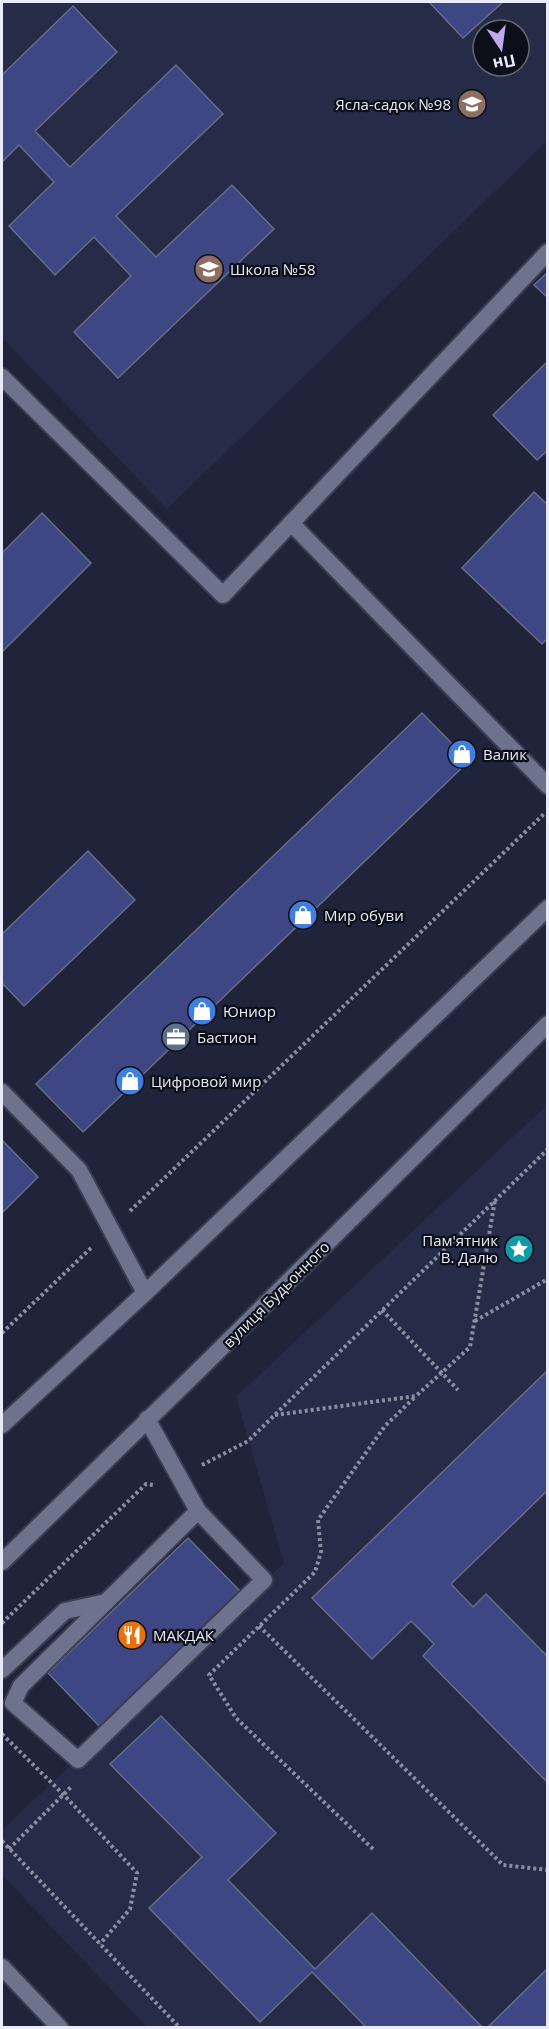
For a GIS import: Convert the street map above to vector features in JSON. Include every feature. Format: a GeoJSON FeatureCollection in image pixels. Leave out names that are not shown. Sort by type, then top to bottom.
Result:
{"type":"FeatureCollection","features":[{"type":"Feature","properties":{"kind":"main road"},"geometry":{"type":"LineString","coordinates":[[2,377],[223,595],[548,252]]}},
{"type":"Feature","properties":{"kind":"main road"},"geometry":{"type":"LineString","coordinates":[[291,523],[548,786]]}},
{"type":"Feature","properties":{"kind":"main road"},"geometry":{"type":"LineString","coordinates":[[2,1425],[145,1293],[548,908]]}},
{"type":"Feature","properties":{"kind":"main road","name":"вулиця Будьонного"},"geometry":{"type":"LineString","coordinates":[[2,1562],[548,1024]]}},
{"type":"Feature","properties":{"kind":"main road"},"geometry":{"type":"LineString","coordinates":[[2,1092],[80,1170],[145,1293]]}},
{"type":"Feature","properties":{"kind":"main road"},"geometry":{"type":"LineString","coordinates":[[2,1689],[13,1703],[78,1760],[264,1580],[198,1511],[147,1419]]}},
{"type":"Feature","properties":{"kind":"main road"},"geometry":{"type":"LineString","coordinates":[[13,1703],[21,1686],[198,1511]]}},
{"type":"Feature","properties":{"kind":"main road"},"geometry":{"type":"LineString","coordinates":[[2,1670],[65,1611],[106,1601]]}},
{"type":"Feature","properties":{"kind":"main road"},"geometry":{"type":"LineString","coordinates":[[2,1967],[60,2028]]}},
{"type":"Feature","properties":{"kind":"path"},"geometry":{"type":"LineString","coordinates":[[2,1334],[548,811]]}},
{"type":"Feature","properties":{"kind":"path"},"geometry":{"type":"LineString","coordinates":[[2,1623],[146,1484],[166,1486],[248,1441],[548,1149]]}},
{"type":"Feature","properties":{"kind":"path"},"geometry":{"type":"LineString","coordinates":[[373,1849],[236,1718],[209,1675],[315,1572],[321,1552],[318,1520],[385,1426],[470,1347],[496,1199]]}},
{"type":"Feature","properties":{"kind":"path"},"geometry":{"type":"LineString","coordinates":[[474,1322],[548,1279]]}},
{"type":"Feature","properties":{"kind":"path"},"geometry":{"type":"LineString","coordinates":[[382,1310],[458,1390]]}},
{"type":"Feature","properties":{"kind":"path"},"geometry":{"type":"LineString","coordinates":[[274,1415],[416,1396]]}},
{"type":"Feature","properties":{"kind":"path"},"geometry":{"type":"LineString","coordinates":[[259,1626],[503,1865],[548,1870]]}},
{"type":"Feature","properties":{"kind":"path"},"geometry":{"type":"LineString","coordinates":[[2,1734],[64,1795],[137,1873],[130,1909],[100,1944]]}},
{"type":"Feature","properties":{"kind":"path"},"geometry":{"type":"LineString","coordinates":[[2,1841],[180,2028]]}},
{"type":"Feature","properties":{"kind":"shaded area","name":"Школа №58"},"geometry":{"type":"Polygon","coordinates":[[[2,2],[547,2],[547,141],[167,509],[2,338],[2,2]]]}},
{"type":"Feature","properties":{"kind":"shaded area"},"geometry":{"type":"Polygon","coordinates":[[[547,1105],[547,2027],[147,2027],[2,1875],[2,1830],[284,1563],[236,1397],[547,1105]]]}},
{"type":"Feature","properties":{"kind":"building"},"geometry":{"type":"Polygon","coordinates":[[[429,2],[503,2],[485,18],[471,18],[471,31],[463,38],[429,2]]]}},
{"type":"Feature","properties":{"kind":"building"},"geometry":{"type":"Polygon","coordinates":[[[73,6],[117,52],[35,131],[70,167],[176,65],[223,114],[116,216],[156,257],[232,185],[274,229],[118,378],[74,332],[131,276],[94,237],[55,275],[9,226],[54,182],[19,145],[2,162],[2,75],[73,6]]]}},
{"type":"Feature","properties":{"kind":"building"},"geometry":{"type":"Polygon","coordinates":[[[548,272],[548,298],[534,285],[548,272]]]}},
{"type":"Feature","properties":{"kind":"building"},"geometry":{"type":"Polygon","coordinates":[[[548,361],[548,450],[537,460],[493,415],[548,361]]]}},
{"type":"Feature","properties":{"kind":"building"},"geometry":{"type":"Polygon","coordinates":[[[534,492],[548,505],[548,638],[542,644],[462,568],[534,492]]]}},
{"type":"Feature","properties":{"kind":"building"},"geometry":{"type":"Polygon","coordinates":[[[42,513],[91,563],[2,652],[2,553],[42,513]]]}},
{"type":"Feature","properties":{"kind":"building"},"geometry":{"type":"Polygon","coordinates":[[[422,713],[469,761],[83,1132],[36,1084],[422,713]]]}},
{"type":"Feature","properties":{"kind":"building"},"geometry":{"type":"Polygon","coordinates":[[[88,851],[135,900],[24,1006],[2,983],[2,934],[88,851]]]}},
{"type":"Feature","properties":{"kind":"building"},"geometry":{"type":"Polygon","coordinates":[[[2,1140],[38,1177],[2,1213],[2,1140]]]}},
{"type":"Feature","properties":{"kind":"building"},"geometry":{"type":"Polygon","coordinates":[[[548,1370],[548,1490],[451,1584],[473,1607],[486,1594],[548,1657],[548,1783],[423,1656],[434,1644],[411,1621],[372,1659],[312,1598],[548,1370]]]}},
{"type":"Feature","properties":{"kind":"building"},"geometry":{"type":"Polygon","coordinates":[[[188,1538],[240,1591],[100,1727],[48,1673],[188,1538]]]}},
{"type":"Feature","properties":{"kind":"building"},"geometry":{"type":"Polygon","coordinates":[[[161,1716],[276,1833],[228,1880],[315,1969],[372,1913],[483,2028],[367,2028],[312,1972],[260,2022],[149,1908],[202,1857],[110,1764],[161,1716]]]}},
{"type":"Feature","properties":{"kind":"building"},"geometry":{"type":"Polygon","coordinates":[[[548,1968],[548,2028],[487,2028],[548,1968]]]}},
{"type":"Feature","properties":{"kind":"place","name":"Ясла-садок №98"},"geometry":{"type":"Point","coordinates":[472,104]}},
{"type":"Feature","properties":{"kind":"place","name":"Школа №58"},"geometry":{"type":"Point","coordinates":[209,269]}},
{"type":"Feature","properties":{"kind":"place","name":"Валик"},"geometry":{"type":"Point","coordinates":[462,754]}},
{"type":"Feature","properties":{"kind":"place","name":"Мир обуви"},"geometry":{"type":"Point","coordinates":[303,915]}},
{"type":"Feature","properties":{"kind":"place","name":"Юниор"},"geometry":{"type":"Point","coordinates":[202,1011]}},
{"type":"Feature","properties":{"kind":"place","name":"Бастион"},"geometry":{"type":"Point","coordinates":[176,1037]}},
{"type":"Feature","properties":{"kind":"place","name":"Цифровой мир"},"geometry":{"type":"Point","coordinates":[130,1081]}},
{"type":"Feature","properties":{"kind":"place","name":"Пам'ятник В. Далю"},"geometry":{"type":"Point","coordinates":[519,1249]}},
{"type":"Feature","properties":{"kind":"place","name":"МАКДАК"},"geometry":{"type":"Point","coordinates":[132,1635]}}]}
